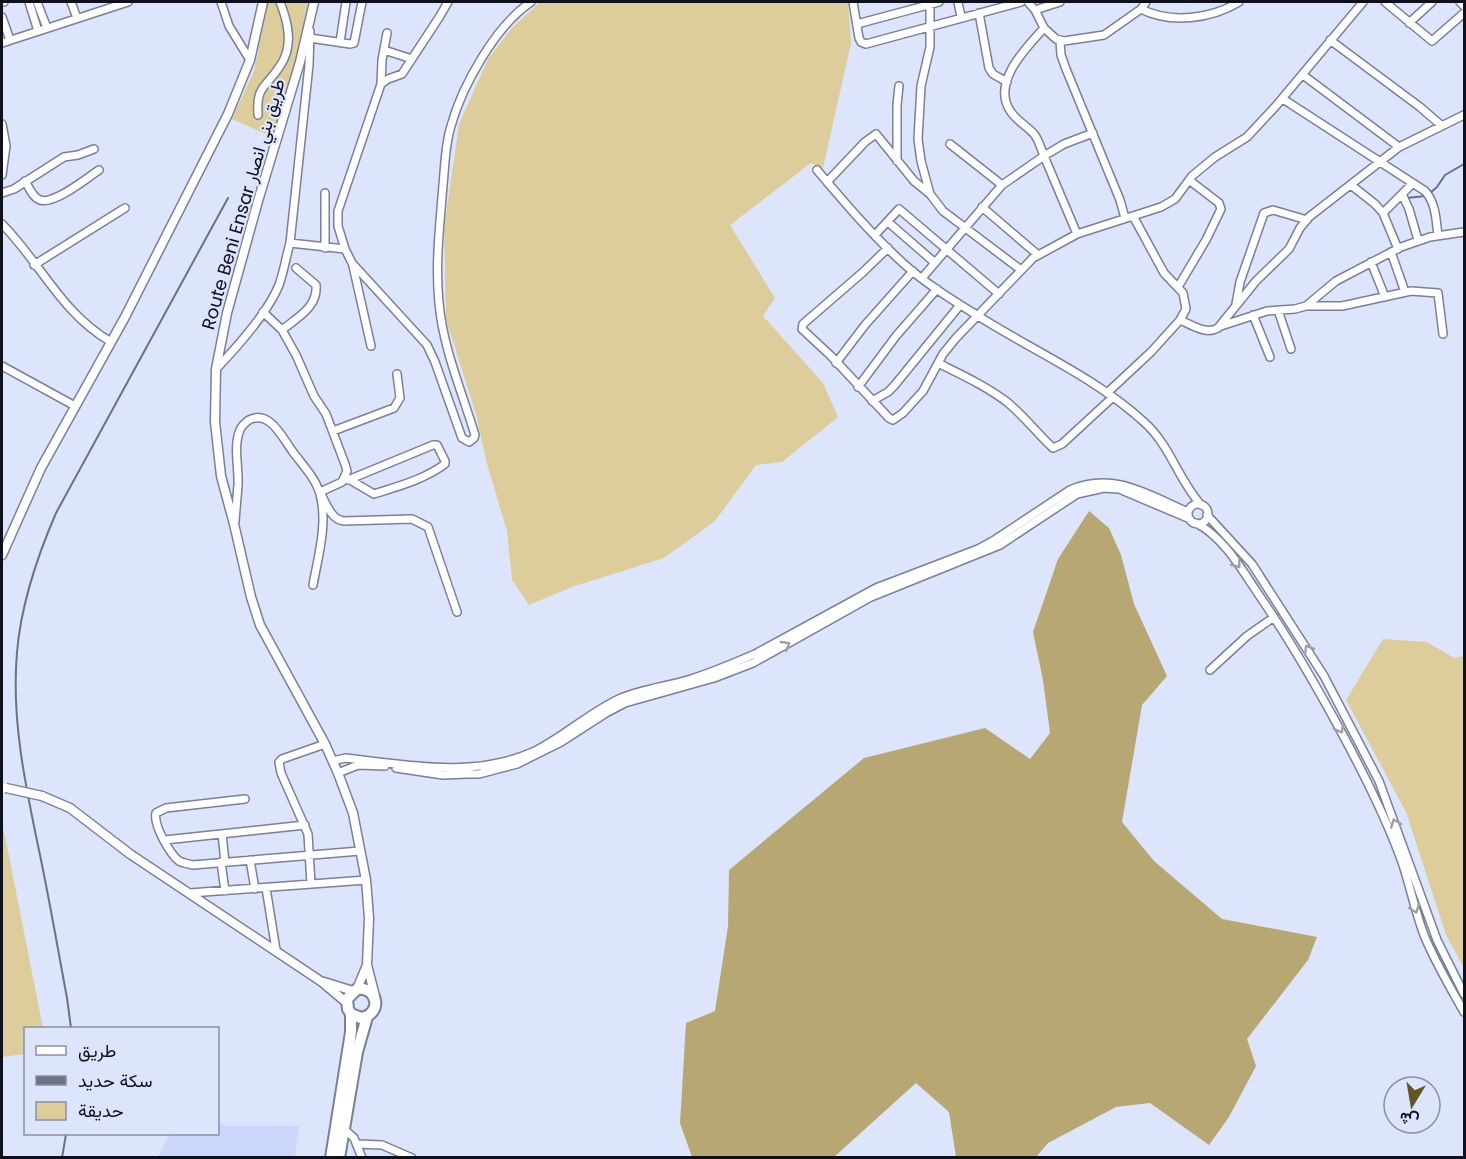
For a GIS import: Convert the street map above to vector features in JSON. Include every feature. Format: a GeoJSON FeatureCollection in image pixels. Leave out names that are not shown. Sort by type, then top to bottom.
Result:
{"type":"FeatureCollection","features":[{"type":"Feature","properties":{"kind":"highway"},"geometry":{"type":"LineString","coordinates":[[331,1158],[349,1043],[349,1008],[355,990],[367,989],[375,997],[376,1006],[367,1017],[357,1052],[339,1158]]}},
{"type":"Feature","properties":{"kind":"highway"},"geometry":{"type":"LineString","coordinates":[[349,1008],[356,1017],[367,1017]]}},
{"type":"Feature","properties":{"kind":"main road"},"geometry":{"type":"LineString","coordinates":[[3,549],[41,468],[111,342],[228,114],[250,60],[263,2]]}},
{"type":"Feature","properties":{"kind":"main road","name":"Route Beni Ensar طريق بني انصار"},"geometry":{"type":"LineString","coordinates":[[314,2],[300,62],[235,280],[216,369],[215,422],[221,476],[260,625],[325,744],[353,813],[366,880],[369,918],[367,964],[375,997]]}},
{"type":"Feature","properties":{"kind":"main road"},"geometry":{"type":"LineString","coordinates":[[4,787],[42,796],[70,808],[130,854],[322,982],[349,1008]]}},
{"type":"Feature","properties":{"kind":"main road","name":"Route Beni Ensar طريق بني انصار"},"geometry":{"type":"LineString","coordinates":[[355,990],[367,964]]}},
{"type":"Feature","properties":{"kind":"main road"},"geometry":{"type":"LineString","coordinates":[[322,982],[355,990]]}},
{"type":"Feature","properties":{"kind":"street"},"geometry":{"type":"LineString","coordinates":[[29,2],[38,31]]}},
{"type":"Feature","properties":{"kind":"street"},"geometry":{"type":"LineString","coordinates":[[38,2],[47,28]]}},
{"type":"Feature","properties":{"kind":"street"},"geometry":{"type":"LineString","coordinates":[[71,2],[77,18]]}},
{"type":"Feature","properties":{"kind":"street"},"geometry":{"type":"LineString","coordinates":[[2,17],[4,42],[77,18],[103,5],[128,2]]}},
{"type":"Feature","properties":{"kind":"street"},"geometry":{"type":"LineString","coordinates":[[221,2],[229,26],[250,60]]}},
{"type":"Feature","properties":{"kind":"street"},"geometry":{"type":"LineString","coordinates":[[258,115],[257,100],[260,90],[281,65],[286,50],[287,20],[280,2]]}},
{"type":"Feature","properties":{"kind":"street"},"geometry":{"type":"LineString","coordinates":[[340,42],[346,2]]}},
{"type":"Feature","properties":{"kind":"street"},"geometry":{"type":"LineString","coordinates":[[310,38],[354,43],[362,2]]}},
{"type":"Feature","properties":{"kind":"street"},"geometry":{"type":"LineString","coordinates":[[381,84],[402,74],[448,2]]}},
{"type":"Feature","properties":{"kind":"street"},"geometry":{"type":"LineString","coordinates":[[352,263],[432,352],[462,438],[469,442],[472,441],[475,435],[444,333],[439,304],[437,252],[448,139],[458,105],[484,54],[505,27],[531,2]]}},
{"type":"Feature","properties":{"kind":"street"},"geometry":{"type":"LineString","coordinates":[[853,2],[861,42],[866,44],[1021,2]]}},
{"type":"Feature","properties":{"kind":"street"},"geometry":{"type":"LineString","coordinates":[[857,24],[939,2]]}},
{"type":"Feature","properties":{"kind":"street"},"geometry":{"type":"LineString","coordinates":[[958,2],[961,17]]}},
{"type":"Feature","properties":{"kind":"street"},"geometry":{"type":"LineString","coordinates":[[1028,2],[1044,28],[1060,40],[1104,35],[1141,9],[1146,2]]}},
{"type":"Feature","properties":{"kind":"street"},"geometry":{"type":"LineString","coordinates":[[1035,10],[1060,2]]}},
{"type":"Feature","properties":{"kind":"street"},"geometry":{"type":"LineString","coordinates":[[1141,9],[1155,16],[1188,17],[1223,10],[1239,2]]}},
{"type":"Feature","properties":{"kind":"street"},"geometry":{"type":"LineString","coordinates":[[888,248],[802,326],[808,336],[889,418],[895,419],[923,392],[949,346],[1037,254],[1077,234],[1175,199],[1189,180],[1215,157],[1246,137],[1283,99],[1363,2]]}},
{"type":"Feature","properties":{"kind":"street"},"geometry":{"type":"LineString","coordinates":[[1385,2],[1394,4],[1409,23],[1432,41],[1464,13]]}},
{"type":"Feature","properties":{"kind":"street"},"geometry":{"type":"LineString","coordinates":[[1409,23],[1432,2]]}},
{"type":"Feature","properties":{"kind":"street"},"geometry":{"type":"LineString","coordinates":[[1460,2],[1464,6]]}},
{"type":"Feature","properties":{"kind":"street"},"geometry":{"type":"LineString","coordinates":[[930,3],[930,47],[921,87],[918,139],[930,194]]}},
{"type":"Feature","properties":{"kind":"street"},"geometry":{"type":"LineString","coordinates":[[979,13],[989,68],[993,74],[1006,82]]}},
{"type":"Feature","properties":{"kind":"street"},"geometry":{"type":"LineString","coordinates":[[216,369],[263,312],[279,284],[290,243],[309,65],[311,16]]}},
{"type":"Feature","properties":{"kind":"street"},"geometry":{"type":"LineString","coordinates":[[1044,28],[1013,65],[1006,82],[1007,105],[1016,118],[1034,135],[1077,234]]}},
{"type":"Feature","properties":{"kind":"street"},"geometry":{"type":"LineString","coordinates":[[371,346],[352,263],[338,226],[338,211],[381,84],[387,33]]}},
{"type":"Feature","properties":{"kind":"street"},"geometry":{"type":"LineString","coordinates":[[938,363],[1001,398],[1030,423],[1053,448],[1062,444],[1151,352],[1180,320],[1186,305],[1183,293],[1164,273],[1120,200],[1066,69],[1061,55],[1060,40]]}},
{"type":"Feature","properties":{"kind":"street"},"geometry":{"type":"LineString","coordinates":[[1330,40],[1442,126]]}},
{"type":"Feature","properties":{"kind":"street"},"geometry":{"type":"LineString","coordinates":[[384,50],[412,59]]}},
{"type":"Feature","properties":{"kind":"street"},"geometry":{"type":"LineString","coordinates":[[1303,75],[1399,147]]}},
{"type":"Feature","properties":{"kind":"street"},"geometry":{"type":"LineString","coordinates":[[897,161],[899,86]]}},
{"type":"Feature","properties":{"kind":"street"},"geometry":{"type":"LineString","coordinates":[[1283,99],[1431,197],[1438,236]]}},
{"type":"Feature","properties":{"kind":"street"},"geometry":{"type":"LineString","coordinates":[[1221,326],[1256,281],[1289,249],[1307,220],[1399,147],[1464,115]]}},
{"type":"Feature","properties":{"kind":"street"},"geometry":{"type":"LineString","coordinates":[[2,124],[6,146],[2,175]]}},
{"type":"Feature","properties":{"kind":"street"},"geometry":{"type":"LineString","coordinates":[[922,278],[1002,185],[1064,144],[1093,133]]}},
{"type":"Feature","properties":{"kind":"street"},"geometry":{"type":"LineString","coordinates":[[827,182],[874,135],[879,137],[914,181],[930,194],[939,207],[1021,270]]}},
{"type":"Feature","properties":{"kind":"street"},"geometry":{"type":"LineString","coordinates":[[950,144],[1002,185]]}},
{"type":"Feature","properties":{"kind":"street"},"geometry":{"type":"LineString","coordinates":[[2,193],[14,189],[64,157],[78,155],[94,148]]}},
{"type":"Feature","properties":{"kind":"street"},"geometry":{"type":"LineString","coordinates":[[25,181],[39,200],[50,200],[99,170]]}},
{"type":"Feature","properties":{"kind":"street"},"geometry":{"type":"LineString","coordinates":[[817,170],[875,235],[922,278],[977,316],[1110,395],[1155,432],[1188,487],[1201,505],[1206,508],[1208,515],[1252,564],[1306,646],[1378,781],[1437,940],[1464,994]]}},
{"type":"Feature","properties":{"kind":"street"},"geometry":{"type":"LineString","coordinates":[[1178,287],[1206,240],[1221,209],[1219,203],[1189,180]]}},
{"type":"Feature","properties":{"kind":"street"},"geometry":{"type":"LineString","coordinates":[[1383,213],[1412,184]]}},
{"type":"Feature","properties":{"kind":"street"},"geometry":{"type":"LineString","coordinates":[[1351,185],[1383,213],[1405,292]]}},
{"type":"Feature","properties":{"kind":"street"},"geometry":{"type":"LineString","coordinates":[[325,194],[325,248]]}},
{"type":"Feature","properties":{"kind":"street"},"geometry":{"type":"LineString","coordinates":[[1402,194],[1418,240]]}},
{"type":"Feature","properties":{"kind":"street"},"geometry":{"type":"LineString","coordinates":[[982,207],[1037,254]]}},
{"type":"Feature","properties":{"kind":"street"},"geometry":{"type":"LineString","coordinates":[[34,265],[125,208]]}},
{"type":"Feature","properties":{"kind":"street"},"geometry":{"type":"LineString","coordinates":[[875,235],[899,210],[999,294]]}},
{"type":"Feature","properties":{"kind":"street"},"geometry":{"type":"LineString","coordinates":[[1235,307],[1240,282],[1264,213],[1273,210],[1307,220]]}},
{"type":"Feature","properties":{"kind":"street"},"geometry":{"type":"LineString","coordinates":[[888,222],[934,262]]}},
{"type":"Feature","properties":{"kind":"street"},"geometry":{"type":"LineString","coordinates":[[3,224],[51,288],[95,332],[111,342]]}},
{"type":"Feature","properties":{"kind":"street"},"geometry":{"type":"LineString","coordinates":[[1306,306],[1336,281],[1371,262],[1418,240],[1464,232]]}},
{"type":"Feature","properties":{"kind":"street"},"geometry":{"type":"LineString","coordinates":[[290,243],[345,249]]}},
{"type":"Feature","properties":{"kind":"street"},"geometry":{"type":"LineString","coordinates":[[1371,262],[1385,297]]}},
{"type":"Feature","properties":{"kind":"street"},"geometry":{"type":"LineString","coordinates":[[282,330],[314,303],[317,294],[316,285],[296,268]]}},
{"type":"Feature","properties":{"kind":"street"},"geometry":{"type":"LineString","coordinates":[[836,363],[865,325],[913,271]]}},
{"type":"Feature","properties":{"kind":"street"},"geometry":{"type":"LineString","coordinates":[[858,387],[896,336],[937,289]]}},
{"type":"Feature","properties":{"kind":"street"},"geometry":{"type":"LineString","coordinates":[[1180,320],[1210,331],[1267,311],[1306,306],[1342,306],[1405,292],[1438,292],[1443,334]]}},
{"type":"Feature","properties":{"kind":"street"},"geometry":{"type":"LineString","coordinates":[[872,401],[894,386],[960,305]]}},
{"type":"Feature","properties":{"kind":"street"},"geometry":{"type":"LineString","coordinates":[[1278,310],[1291,348]]}},
{"type":"Feature","properties":{"kind":"street"},"geometry":{"type":"LineString","coordinates":[[263,312],[282,330],[303,367],[314,396],[326,414],[333,431],[345,464],[347,478]]}},
{"type":"Feature","properties":{"kind":"street"},"geometry":{"type":"LineString","coordinates":[[1253,315],[1270,357]]}},
{"type":"Feature","properties":{"kind":"street"},"geometry":{"type":"LineString","coordinates":[[2,366],[75,406]]}},
{"type":"Feature","properties":{"kind":"street"},"geometry":{"type":"LineString","coordinates":[[333,431],[393,408],[400,398],[397,374]]}},
{"type":"Feature","properties":{"kind":"street"},"geometry":{"type":"LineString","coordinates":[[234,524],[238,485],[237,439],[242,426],[254,418],[263,418],[278,430],[311,476],[334,517],[340,521],[412,519],[428,527],[457,612]]}},
{"type":"Feature","properties":{"kind":"street"},"geometry":{"type":"LineString","coordinates":[[320,492],[339,485],[347,478],[433,445],[437,445],[445,461],[445,464],[433,473],[374,494],[347,478]]}},
{"type":"Feature","properties":{"kind":"street"},"geometry":{"type":"LineString","coordinates":[[333,761],[345,758],[358,762],[465,769],[532,752],[622,698],[691,679],[747,658],[876,588],[978,549],[1081,485],[1096,482],[1121,485],[1205,521],[1208,515]]}},
{"type":"Feature","properties":{"kind":"street"},"geometry":{"type":"LineString","coordinates":[[1188,487],[1191,516],[1220,540],[1293,646],[1330,712],[1374,796],[1402,862],[1425,938],[1441,971],[1462,1000],[1464,1012]]}},
{"type":"Feature","properties":{"kind":"street"},"geometry":{"type":"LineString","coordinates":[[313,585],[320,548],[322,521],[320,492]]}},
{"type":"Feature","properties":{"kind":"street"},"geometry":{"type":"LineString","coordinates":[[1191,516],[1194,505],[1201,505]]}},
{"type":"Feature","properties":{"kind":"street"},"geometry":{"type":"LineString","coordinates":[[1210,670],[1247,636],[1274,617]]}},
{"type":"Feature","properties":{"kind":"street"},"geometry":{"type":"LineString","coordinates":[[1330,712],[1340,708]]}},
{"type":"Feature","properties":{"kind":"street"},"geometry":{"type":"LineString","coordinates":[[311,884],[308,834],[281,773],[279,762],[325,744]]}},
{"type":"Feature","properties":{"kind":"street"},"geometry":{"type":"LineString","coordinates":[[338,772],[358,762]]}},
{"type":"Feature","properties":{"kind":"street"},"geometry":{"type":"LineString","coordinates":[[245,799],[159,810],[154,817],[165,840],[181,862],[193,865],[360,851]]}},
{"type":"Feature","properties":{"kind":"street"},"geometry":{"type":"LineString","coordinates":[[165,840],[305,825]]}},
{"type":"Feature","properties":{"kind":"street"},"geometry":{"type":"LineString","coordinates":[[222,834],[225,891]]}},
{"type":"Feature","properties":{"kind":"street"},"geometry":{"type":"LineString","coordinates":[[250,860],[255,889]]}},
{"type":"Feature","properties":{"kind":"street"},"geometry":{"type":"LineString","coordinates":[[190,893],[366,880]]}},
{"type":"Feature","properties":{"kind":"street"},"geometry":{"type":"LineString","coordinates":[[266,888],[276,950]]}},
{"type":"Feature","properties":{"kind":"street"},"geometry":{"type":"LineString","coordinates":[[344,1129],[358,1144],[363,1158]]}},
{"type":"Feature","properties":{"kind":"street"},"geometry":{"type":"LineString","coordinates":[[358,1144],[382,1145],[412,1158]]}},
{"type":"Feature","properties":{"kind":"shaded area"},"geometry":{"type":"Polygon","coordinates":[[[1089,511],[1109,528],[1121,555],[1134,604],[1167,676],[1142,705],[1122,822],[1154,861],[1222,919],[1317,937],[1308,960],[1247,1039],[1256,1066],[1229,1117],[1209,1145],[1150,1103],[1116,1107],[1048,1143],[1036,1157],[956,1157],[949,1112],[916,1083],[834,1157],[692,1157],[680,1123],[686,1023],[715,1011],[728,926],[729,870],[864,758],[985,728],[1030,759],[1050,733],[1043,680],[1033,632],[1058,559],[1089,511]]]}},
{"type":"Feature","properties":{"kind":"shaded area"},"geometry":{"type":"Polygon","coordinates":[[[219,1123],[226,1126],[299,1126],[295,1157],[158,1157],[169,1135],[219,1135],[219,1123]]]}},
{"type":"Feature","properties":{"kind":"green space"},"geometry":{"type":"Polygon","coordinates":[[[268,2],[308,2],[298,55],[275,134],[270,136],[232,119],[254,71],[268,2]]]}},
{"type":"Feature","properties":{"kind":"green space"},"geometry":{"type":"Polygon","coordinates":[[[540,2],[848,2],[851,43],[823,168],[811,163],[730,225],[775,298],[763,316],[823,383],[838,417],[782,462],[756,465],[715,521],[664,558],[572,587],[529,605],[512,580],[507,531],[487,464],[476,414],[446,319],[444,228],[459,124],[488,59],[512,28],[540,2]]]}},
{"type":"Feature","properties":{"kind":"green space"},"geometry":{"type":"Polygon","coordinates":[[[1383,639],[1427,642],[1454,658],[1464,656],[1464,968],[1446,935],[1406,812],[1346,700],[1383,639]]]}},
{"type":"Feature","properties":{"kind":"green space"},"geometry":{"type":"Polygon","coordinates":[[[2,829],[43,1027],[24,1027],[24,1054],[2,1057],[2,829]]]}},
{"type":"Feature","properties":{"kind":"waterway"},"geometry":{"type":"LineString","coordinates":[[1430,193],[1445,175],[1464,164]]}},
{"type":"Feature","properties":{"kind":"waterway"},"geometry":{"type":"LineString","coordinates":[[1407,198],[1425,196]]}},
{"type":"Feature","properties":{"kind":"railway"},"geometry":{"type":"LineString","coordinates":[[71,1027],[25,780],[18,729],[16,678],[22,616],[36,564],[56,513],[228,198]]}},
{"type":"Feature","properties":{"kind":"railway"},"geometry":{"type":"LineString","coordinates":[[62,1158],[66,1135]]}}]}
